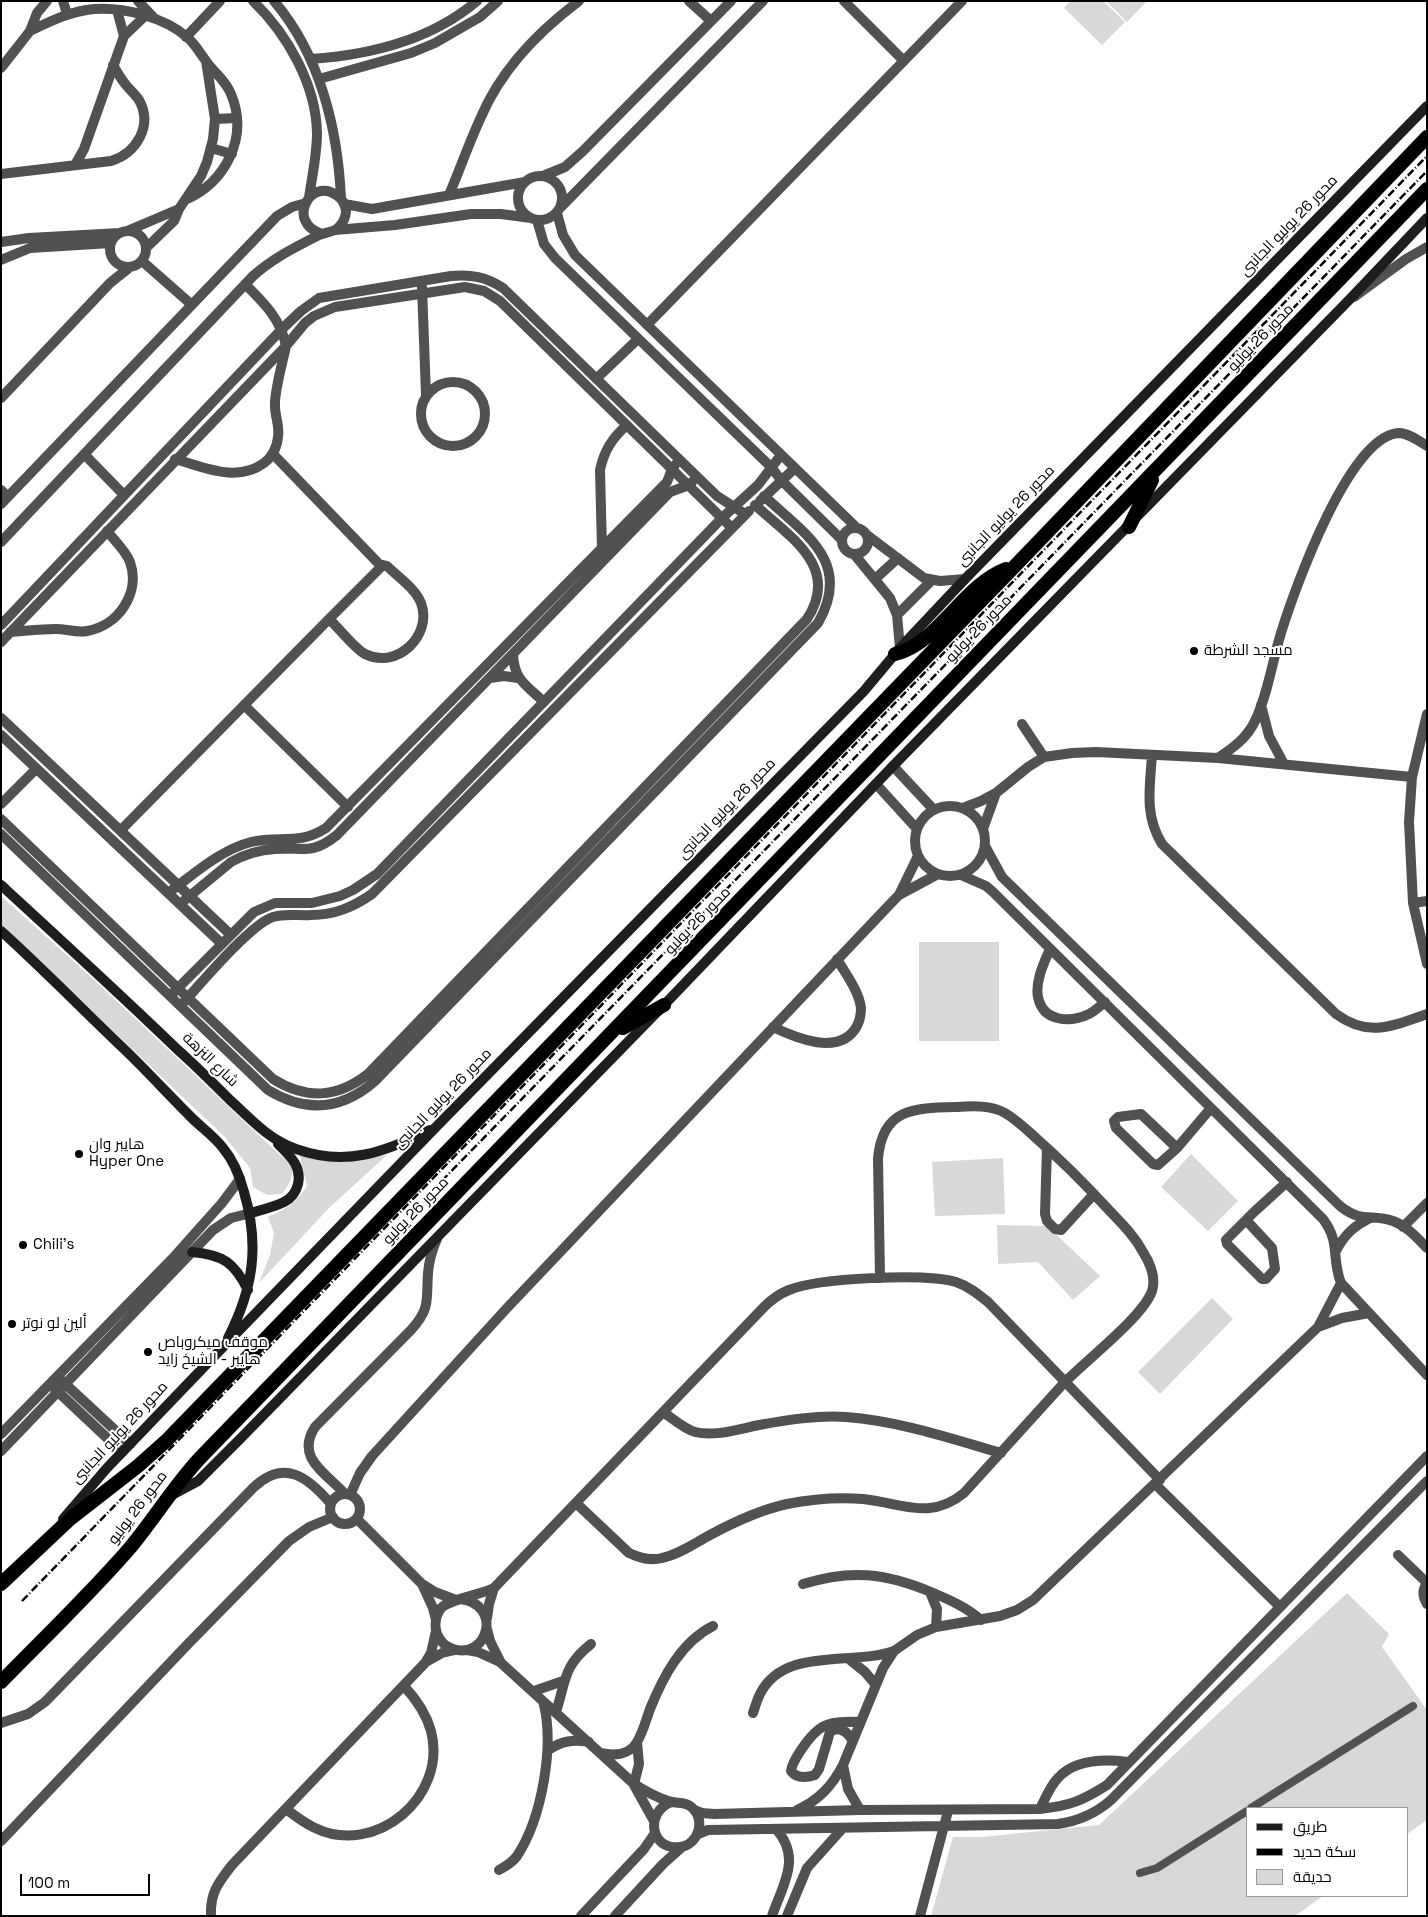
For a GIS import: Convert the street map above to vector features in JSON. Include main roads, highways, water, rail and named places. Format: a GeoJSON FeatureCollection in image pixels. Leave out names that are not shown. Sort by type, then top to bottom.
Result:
{"type":"FeatureCollection","features":[{"type":"Feature","properties":{"kind":"highway","name":"محور 26 يوليو"},"geometry":{"type":"LineString","coordinates":[[1,1584],[51,1536],[166,1441],[1014,567],[1427,136]]}},
{"type":"Feature","properties":{"kind":"highway","name":"محور 26 يوليو"},"geometry":{"type":"LineString","coordinates":[[1,1682],[119,1560],[200,1458],[1427,189]]}},
{"type":"Feature","properties":{"kind":"highway"},"geometry":{"type":"LineString","coordinates":[[1129,527],[1158,468]]}},
{"type":"Feature","properties":{"kind":"highway"},"geometry":{"type":"LineString","coordinates":[[898,651],[914,648],[986,580],[999,572],[1014,567]]}},
{"type":"Feature","properties":{"kind":"highway"},"geometry":{"type":"LineString","coordinates":[[609,1036],[664,1005]]}},
{"type":"Feature","properties":{"kind":"main road","name":"محور 26 يوليو الجانبى"},"geometry":{"type":"LineString","coordinates":[[51,1536],[87,1490],[122,1452],[436,1127],[857,698],[965,579],[1427,106]]}},
{"type":"Feature","properties":{"kind":"main road"},"geometry":{"type":"LineString","coordinates":[[167,1498],[204,1476],[437,1239],[893,766],[1129,527],[1427,218]]}},
{"type":"Feature","properties":{"kind":"main road","name":"شارع النزهة"},"geometry":{"type":"LineString","coordinates":[[1,885],[266,1134],[284,1144],[309,1153],[350,1157],[377,1153],[436,1127]]}},
{"type":"Feature","properties":{"kind":"main road"},"geometry":{"type":"LineString","coordinates":[[1,931],[106,1030],[153,1076],[188,1115],[223,1148],[240,1178],[251,1213],[254,1252],[248,1290],[238,1319],[224,1347]]}},
{"type":"Feature","properties":{"kind":"main road"},"geometry":{"type":"LineString","coordinates":[[251,1213],[283,1203],[291,1198],[298,1184],[298,1169],[295,1162],[266,1134]]}},
{"type":"Feature","properties":{"kind":"main road"},"geometry":{"type":"LineString","coordinates":[[192,1252],[220,1257],[229,1263],[239,1272],[248,1290]]}},
{"type":"Feature","properties":{"kind":"railway"},"geometry":{"type":"LineString","coordinates":[[22,1601],[1427,156]]}},
{"type":"Feature","properties":{"kind":"railway"},"geometry":{"type":"LineString","coordinates":[[432,1191],[1427,171]]}},
{"type":"Feature","properties":{"kind":"place","name":"مسجد الشرطة"},"geometry":{"type":"Point","coordinates":[1194,651]}},
{"type":"Feature","properties":{"kind":"place","name":"هايبر وان Hyper One"},"geometry":{"type":"Point","coordinates":[79,1154]}},
{"type":"Feature","properties":{"kind":"place","name":"Chili's"},"geometry":{"type":"Point","coordinates":[23,1245]}},
{"type":"Feature","properties":{"kind":"place","name":"ألين لو نوتر"},"geometry":{"type":"Point","coordinates":[12,1324]}},
{"type":"Feature","properties":{"kind":"place","name":"موقف ميكروباص هايبر - الشيخ زايد"},"geometry":{"type":"Point","coordinates":[148,1352]}}]}
